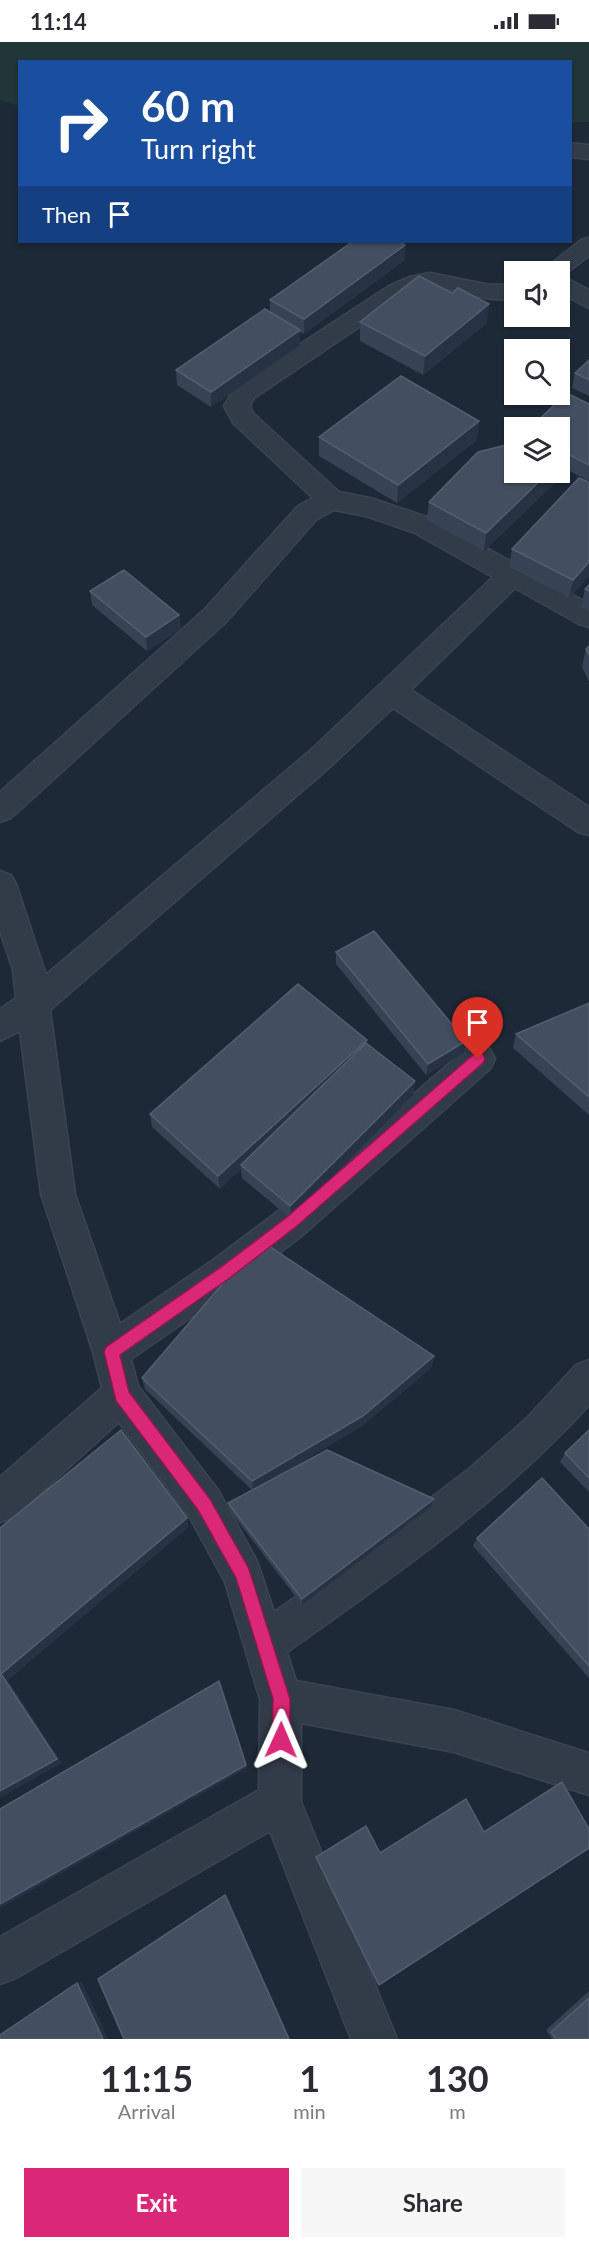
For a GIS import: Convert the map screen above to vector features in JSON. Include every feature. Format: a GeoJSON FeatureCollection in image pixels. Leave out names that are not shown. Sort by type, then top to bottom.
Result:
{"type":"FeatureCollection","features":[{"type":"Feature","properties":{"kind":"street"},"geometry":{"type":"LineString","coordinates":[[572,150],[589,152]]}},
{"type":"Feature","properties":{"kind":"street"},"geometry":{"type":"LineString","coordinates":[[567,261],[589,245]]}},
{"type":"Feature","properties":{"kind":"street"},"geometry":{"type":"LineString","coordinates":[[504,293],[487,292],[438,281],[419,281],[397,291],[244,393],[237,406],[242,417],[331,500],[370,507],[424,526],[589,617]]}},
{"type":"Feature","properties":{"kind":"street"},"geometry":{"type":"LineString","coordinates":[[570,289],[589,300]]}},
{"type":"Feature","properties":{"kind":"street"},"geometry":{"type":"LineString","coordinates":[[0,810],[215,616],[307,513],[331,500]]}},
{"type":"Feature","properties":{"kind":"street"},"geometry":{"type":"LineString","coordinates":[[0,1027],[33,1005],[322,757],[513,574]]}},
{"type":"Feature","properties":{"kind":"street"},"geometry":{"type":"LineString","coordinates":[[391,692],[589,823]]}},
{"type":"Feature","properties":{"kind":"street"},"geometry":{"type":"LineString","coordinates":[[0,887],[29,970],[58,1194],[111,1352],[122,1395],[204,1504],[243,1575],[281,1699],[280,1802],[374,2039]]}},
{"type":"Feature","properties":{"kind":"street"},"geometry":{"type":"LineString","coordinates":[[111,1352],[226,1272],[292,1221],[478,1059]]}},
{"type":"Feature","properties":{"kind":"street"},"geometry":{"type":"LineString","coordinates":[[264,1644],[369,1570],[483,1483],[539,1432],[589,1378]]}},
{"type":"Feature","properties":{"kind":"street"},"geometry":{"type":"LineString","coordinates":[[0,1503],[122,1395]]}},
{"type":"Feature","properties":{"kind":"street"},"geometry":{"type":"LineString","coordinates":[[281,1699],[454,1731],[589,1774]]}},
{"type":"Feature","properties":{"kind":"street"},"geometry":{"type":"LineString","coordinates":[[0,1962],[280,1802]]}},
{"type":"Feature","properties":{"kind":"green space"},"geometry":{"type":"Polygon","coordinates":[[[0,42],[589,42],[589,122],[572,122],[572,60],[18,60],[18,106],[0,100],[0,42]]]}},
{"type":"Feature","properties":{"kind":"building"},"geometry":{"type":"Polygon","coordinates":[[[351,243],[401,243],[405,245],[304,319],[270,300],[351,243]]]}},
{"type":"Feature","properties":{"kind":"building"},"geometry":{"type":"Polygon","coordinates":[[[419,276],[452,293],[458,288],[489,304],[425,356],[360,322],[419,276]]]}},
{"type":"Feature","properties":{"kind":"building"},"geometry":{"type":"Polygon","coordinates":[[[265,309],[300,330],[211,392],[176,370],[265,309]]]}},
{"type":"Feature","properties":{"kind":"building"},"geometry":{"type":"Polygon","coordinates":[[[589,360],[589,380],[575,373],[589,360]]]}},
{"type":"Feature","properties":{"kind":"building"},"geometry":{"type":"Polygon","coordinates":[[[401,376],[479,421],[398,485],[319,437],[401,376]]]}},
{"type":"Feature","properties":{"kind":"building"},"geometry":{"type":"Polygon","coordinates":[[[570,394],[589,404],[589,465],[570,455],[570,417],[542,417],[554,405],[570,405],[570,394]]]}},
{"type":"Feature","properties":{"kind":"building"},"geometry":{"type":"Polygon","coordinates":[[[504,446],[504,483],[538,483],[486,533],[429,502],[478,452],[504,446]]]}},
{"type":"Feature","properties":{"kind":"building"},"geometry":{"type":"Polygon","coordinates":[[[579,478],[589,482],[589,562],[573,580],[512,549],[579,478]]]}},
{"type":"Feature","properties":{"kind":"building"},"geometry":{"type":"Polygon","coordinates":[[[124,570],[179,615],[146,637],[90,591],[124,570]]]}},
{"type":"Feature","properties":{"kind":"building"},"geometry":{"type":"Polygon","coordinates":[[[374,931],[466,1041],[428,1064],[336,952],[374,931]]]}},
{"type":"Feature","properties":{"kind":"building"},"geometry":{"type":"Polygon","coordinates":[[[298,984],[367,1040],[218,1176],[150,1114],[298,984]]]}},
{"type":"Feature","properties":{"kind":"building"},"geometry":{"type":"Polygon","coordinates":[[[589,1003],[589,1097],[516,1034],[589,1003]]]}},
{"type":"Feature","properties":{"kind":"building"},"geometry":{"type":"Polygon","coordinates":[[[366,1043],[415,1081],[290,1206],[241,1165],[366,1043]]]}},
{"type":"Feature","properties":{"kind":"building"},"geometry":{"type":"Polygon","coordinates":[[[260,1240],[434,1356],[363,1416],[252,1481],[142,1378],[260,1240]]]}},
{"type":"Feature","properties":{"kind":"building"},"geometry":{"type":"Polygon","coordinates":[[[121,1430],[187,1518],[1,1674],[57,1759],[0,1791],[0,1528],[121,1430]]]}},
{"type":"Feature","properties":{"kind":"building"},"geometry":{"type":"Polygon","coordinates":[[[589,1430],[589,1478],[565,1453],[589,1430]]]}},
{"type":"Feature","properties":{"kind":"building"},"geometry":{"type":"Polygon","coordinates":[[[327,1450],[434,1499],[302,1599],[228,1503],[327,1450]]]}},
{"type":"Feature","properties":{"kind":"building"},"geometry":{"type":"Polygon","coordinates":[[[542,1478],[589,1529],[589,1666],[477,1538],[542,1478]]]}},
{"type":"Feature","properties":{"kind":"building"},"geometry":{"type":"Polygon","coordinates":[[[219,1681],[246,1765],[0,1904],[0,1809],[219,1681]]]}},
{"type":"Feature","properties":{"kind":"building"},"geometry":{"type":"Polygon","coordinates":[[[562,1782],[589,1829],[589,1848],[379,1985],[316,1857],[366,1826],[380,1853],[466,1799],[484,1832],[562,1782]]]}},
{"type":"Feature","properties":{"kind":"building"},"geometry":{"type":"Polygon","coordinates":[[[225,1895],[289,2039],[124,2039],[98,1979],[225,1895]]]}},
{"type":"Feature","properties":{"kind":"building"},"geometry":{"type":"Polygon","coordinates":[[[77,1983],[103,2039],[0,2039],[0,2035],[77,1983]]]}},
{"type":"Feature","properties":{"kind":"building"},"geometry":{"type":"Polygon","coordinates":[[[589,1998],[589,2039],[556,2039],[551,2032],[589,1998]]]}},
{"type":"Feature","properties":{"kind":"route"},"geometry":{"type":"LineString","coordinates":[[281,1740],[281,1699],[243,1575],[204,1504],[122,1395],[111,1352],[226,1272],[292,1221],[478,1059]]}}]}
